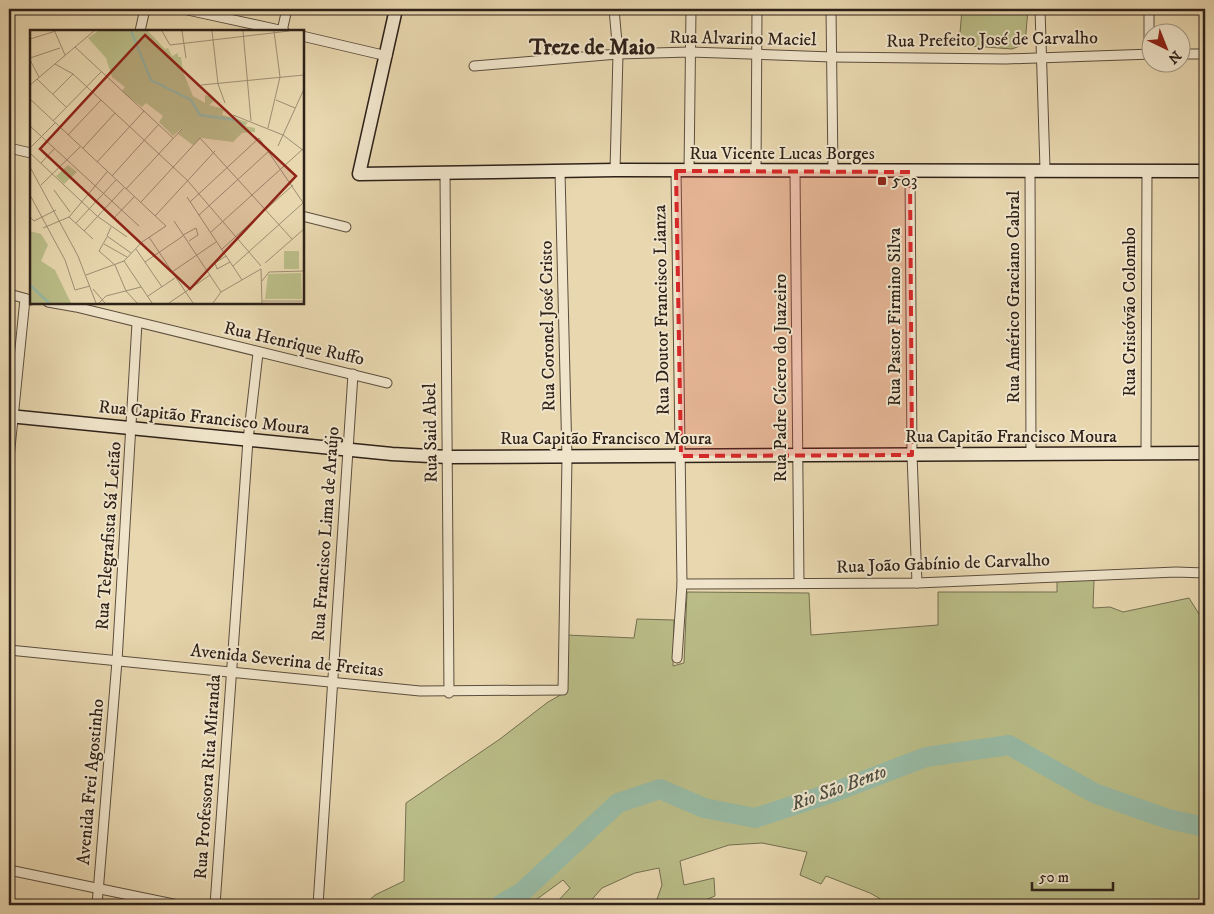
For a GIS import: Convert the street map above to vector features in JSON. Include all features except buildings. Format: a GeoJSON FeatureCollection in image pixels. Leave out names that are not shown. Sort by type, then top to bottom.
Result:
{"type":"FeatureCollection","features":[{"type":"Feature","properties":{"kind":"main road"},"geometry":{"type":"LineString","coordinates":[[387,56],[396,9]]}},
{"type":"Feature","properties":{"kind":"main road","name":"Rua Vicente Lucas Borges"},"geometry":{"type":"LineString","coordinates":[[387,56],[359,174],[615,170],[910,172],[1045,169],[1205,171]]}},
{"type":"Feature","properties":{"kind":"main road","name":"Rua Capitão Francisco Moura"},"geometry":{"type":"LineString","coordinates":[[11,416],[392,454],[448,457],[567,458],[798,454],[1205,454]]}},
{"type":"Feature","properties":{"kind":"street"},"geometry":{"type":"LineString","coordinates":[[140,30],[145,9]]}},
{"type":"Feature","properties":{"kind":"street"},"geometry":{"type":"LineString","coordinates":[[184,9],[278,30]]}},
{"type":"Feature","properties":{"kind":"street"},"geometry":{"type":"LineString","coordinates":[[283,30],[287,9]]}},
{"type":"Feature","properties":{"kind":"street"},"geometry":{"type":"LineString","coordinates":[[614,9],[618,54],[615,170]]}},
{"type":"Feature","properties":{"kind":"street","name":"Rua Doutor Francisco Lianza"},"geometry":{"type":"LineString","coordinates":[[677,658],[682,584],[682,171],[691,9]]}},
{"type":"Feature","properties":{"kind":"street"},"geometry":{"type":"LineString","coordinates":[[756,171],[757,9]]}},
{"type":"Feature","properties":{"kind":"street"},"geometry":{"type":"LineString","coordinates":[[831,9],[832,170]]}},
{"type":"Feature","properties":{"kind":"street"},"geometry":{"type":"LineString","coordinates":[[1040,9],[1045,169]]}},
{"type":"Feature","properties":{"kind":"street"},"geometry":{"type":"LineString","coordinates":[[1149,9],[1149,22]]}},
{"type":"Feature","properties":{"kind":"street"},"geometry":{"type":"LineString","coordinates":[[304,36],[387,56]]}},
{"type":"Feature","properties":{"kind":"street","name":"Rua Alvarino Maciel"},"geometry":{"type":"LineString","coordinates":[[474,66],[618,54],[690,52],[832,57]]}},
{"type":"Feature","properties":{"kind":"street","name":"Rua Prefeito José de Carvalho"},"geometry":{"type":"LineString","coordinates":[[832,57],[1041,58],[1142,54]]}},
{"type":"Feature","properties":{"kind":"street"},"geometry":{"type":"LineString","coordinates":[[1192,54],[1205,54]]}},
{"type":"Feature","properties":{"kind":"street"},"geometry":{"type":"LineString","coordinates":[[9,148],[30,154]]}},
{"type":"Feature","properties":{"kind":"street","name":"Rua Américo Graciano Cabral"},"geometry":{"type":"LineString","coordinates":[[1030,170],[1031,454]]}},
{"type":"Feature","properties":{"kind":"street","name":"Rua Cristóvão Colombo"},"geometry":{"type":"LineString","coordinates":[[1146,454],[1147,170]]}},
{"type":"Feature","properties":{"kind":"street","name":"Rua Coronel José Cristo"},"geometry":{"type":"LineString","coordinates":[[560,172],[567,458],[563,690]]}},
{"type":"Feature","properties":{"kind":"street","name":"Rua Padre Cícero do Juazeiro"},"geometry":{"type":"LineString","coordinates":[[795,172],[799,583]]}},
{"type":"Feature","properties":{"kind":"street","name":"Rua Pastor Firmino Silva"},"geometry":{"type":"LineString","coordinates":[[910,172],[912,455],[917,583]]}},
{"type":"Feature","properties":{"kind":"street","name":"Rua Said Abel"},"geometry":{"type":"LineString","coordinates":[[445,174],[449,692]]}},
{"type":"Feature","properties":{"kind":"street"},"geometry":{"type":"LineString","coordinates":[[304,216],[346,227]]}},
{"type":"Feature","properties":{"kind":"street"},"geometry":{"type":"LineString","coordinates":[[9,294],[28,299],[11,416],[9,458]]}},
{"type":"Feature","properties":{"kind":"street","name":"Rua Henrique Ruffo"},"geometry":{"type":"LineString","coordinates":[[76,305],[137,323],[353,374],[387,384]]}},
{"type":"Feature","properties":{"kind":"street","name":"Rua Telegrafista Sá Leitão"},"geometry":{"type":"LineString","coordinates":[[117,661],[137,323]]}},
{"type":"Feature","properties":{"kind":"street","name":"Rua Professora Rita Miranda"},"geometry":{"type":"LineString","coordinates":[[215,905],[248,440],[258,353]]}},
{"type":"Feature","properties":{"kind":"street","name":"Rua Francisco Lima de Araújo"},"geometry":{"type":"LineString","coordinates":[[318,905],[353,374]]}},
{"type":"Feature","properties":{"kind":"street","name":"Rua João Gabínio de Carvalho"},"geometry":{"type":"LineString","coordinates":[[682,584],[917,583],[1205,573]]}},
{"type":"Feature","properties":{"kind":"street","name":"Avenida Severina de Freitas"},"geometry":{"type":"LineString","coordinates":[[9,650],[449,692],[563,690]]}},
{"type":"Feature","properties":{"kind":"street","name":"Avenida Frei Agostinho"},"geometry":{"type":"LineString","coordinates":[[96,905],[99,889],[117,661]]}},
{"type":"Feature","properties":{"kind":"street"},"geometry":{"type":"LineString","coordinates":[[9,870],[178,905]]}},
{"type":"Feature","properties":{"kind":"highlighted area"},"geometry":{"type":"Polygon","coordinates":[[[676,171],[910,172],[912,455],[681,456],[676,171]]]}},
{"type":"Feature","properties":{"kind":"green space"},"geometry":{"type":"Polygon","coordinates":[[[962,9],[1028,9],[1025,44],[1012,49],[959,45],[962,9]]]}},
{"type":"Feature","properties":{"kind":"green space"},"geometry":{"type":"Polygon","coordinates":[[[1057,580],[1094,580],[1093,608],[1110,607],[1123,612],[1189,598],[1199,614],[1205,615],[1205,905],[891,905],[870,893],[826,876],[821,884],[800,875],[807,852],[762,843],[729,845],[680,861],[684,885],[714,878],[715,896],[693,905],[655,905],[662,885],[659,868],[635,873],[602,888],[587,905],[561,905],[557,902],[570,888],[563,880],[529,905],[364,905],[375,895],[404,881],[406,803],[500,739],[548,702],[564,693],[566,635],[634,638],[637,619],[674,620],[673,666],[684,663],[687,592],[809,593],[811,635],[938,625],[938,592],[1057,592],[1057,580]]]}},
{"type":"Feature","properties":{"kind":"waterway","name":"Rio São Bento"},"geometry":{"type":"LineString","coordinates":[[500,905],[522,892],[618,803],[660,789],[704,808],[755,818],[837,791],[926,757],[1009,745],[1094,793],[1168,819],[1205,827]]}},
{"type":"Feature","properties":{"kind":"place","name":"503"},"geometry":{"type":"Point","coordinates":[882,181]}},
{"type":"Feature","properties":{"kind":"district","name":"Treze de Maio"},"geometry":{"type":"Point","coordinates":[592,47]}}]}
